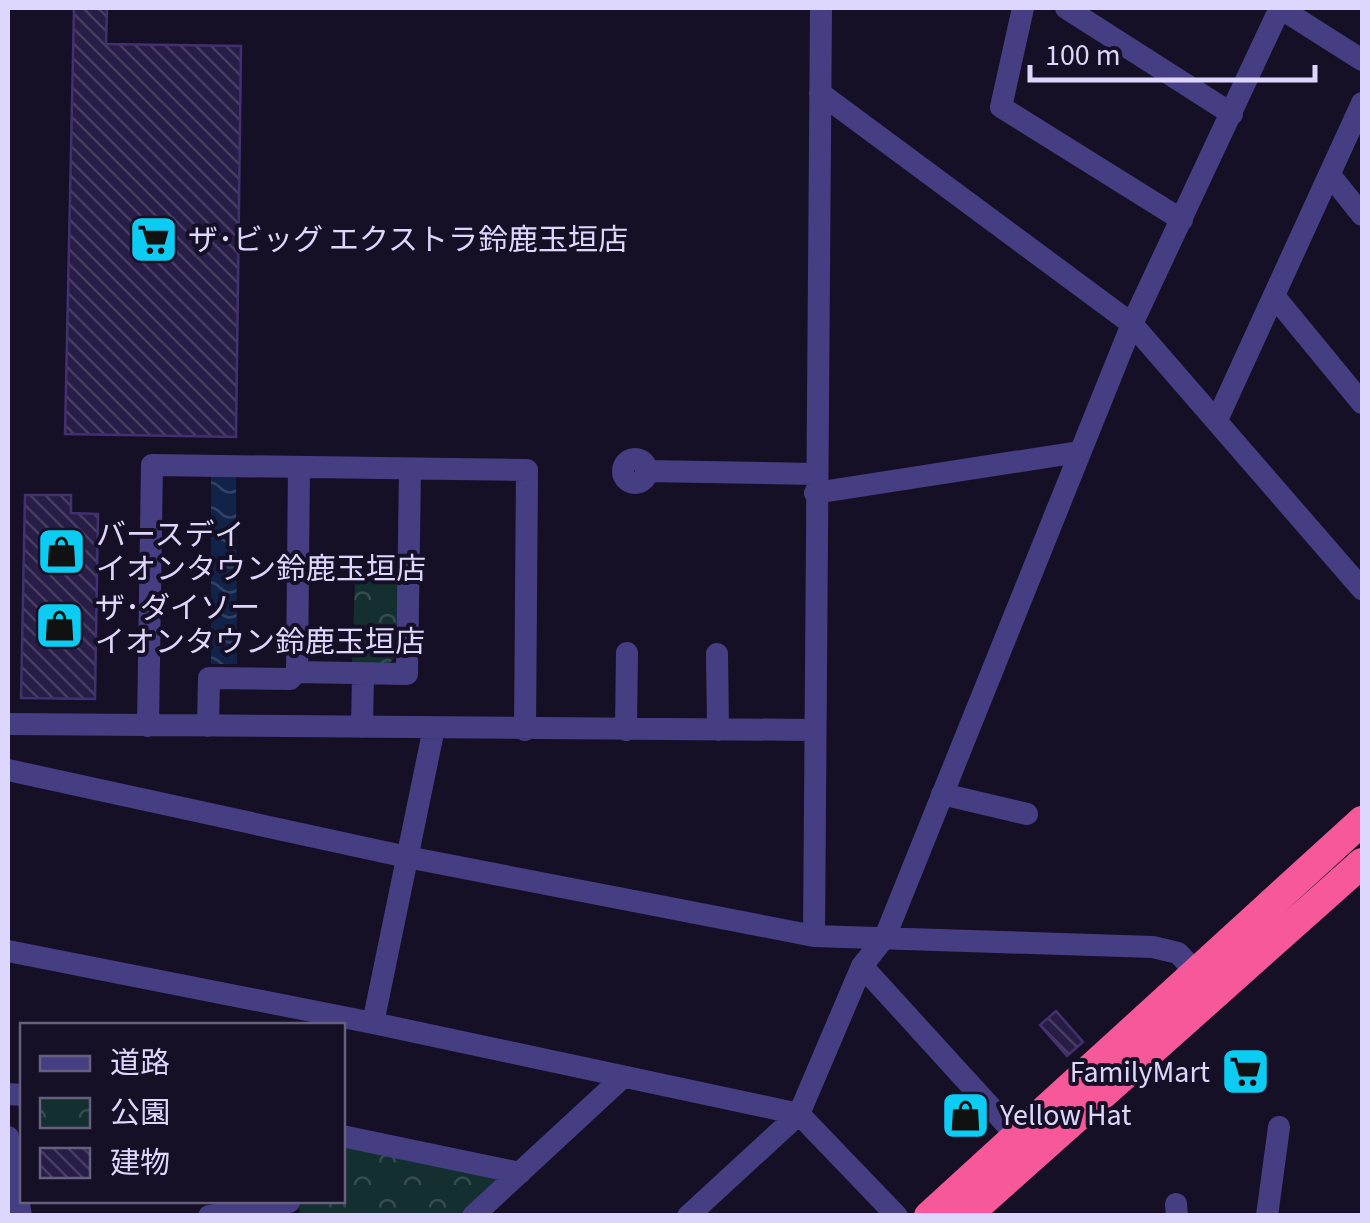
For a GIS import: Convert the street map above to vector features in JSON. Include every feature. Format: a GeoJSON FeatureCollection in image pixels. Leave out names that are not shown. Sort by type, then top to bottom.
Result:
{"type":"FeatureCollection","features":[{"type":"Feature","properties":{"kind":"highway"},"geometry":{"type":"LineString","coordinates":[[966,1216],[1205,982],[1362,821]]}},
{"type":"Feature","properties":{"kind":"highway"},"geometry":{"type":"LineString","coordinates":[[929,1216],[1016,1135],[1205,982],[1362,863]]}},
{"type":"Feature","properties":{"kind":"street"},"geometry":{"type":"LineString","coordinates":[[814,936],[814,484],[821,8]]}},
{"type":"Feature","properties":{"kind":"street"},"geometry":{"type":"LineString","coordinates":[[1023,8],[1001,108],[1182,220]]}},
{"type":"Feature","properties":{"kind":"street"},"geometry":{"type":"LineString","coordinates":[[1066,8],[1232,114]]}},
{"type":"Feature","properties":{"kind":"street"},"geometry":{"type":"LineString","coordinates":[[688,1216],[799,1114],[862,966],[885,937],[1132,324],[1280,8],[1362,60]]}},
{"type":"Feature","properties":{"kind":"street"},"geometry":{"type":"LineString","coordinates":[[820,92],[1132,324],[1362,589]]}},
{"type":"Feature","properties":{"kind":"street"},"geometry":{"type":"LineString","coordinates":[[1218,420],[1362,103]]}},
{"type":"Feature","properties":{"kind":"street"},"geometry":{"type":"LineString","coordinates":[[1330,176],[1362,215]]}},
{"type":"Feature","properties":{"kind":"street"},"geometry":{"type":"LineString","coordinates":[[1274,296],[1362,403]]}},
{"type":"Feature","properties":{"kind":"street"},"geometry":{"type":"LineString","coordinates":[[646,471],[814,484],[1079,452]]}},
{"type":"Feature","properties":{"kind":"street"},"geometry":{"type":"LineString","coordinates":[[148,726],[152,464],[527,470],[525,730]]}},
{"type":"Feature","properties":{"kind":"street"},"geometry":{"type":"LineString","coordinates":[[208,726],[208,678],[290,679],[296,672],[300,467]]}},
{"type":"Feature","properties":{"kind":"street"},"geometry":{"type":"LineString","coordinates":[[296,672],[407,674],[410,468]]}},
{"type":"Feature","properties":{"kind":"street"},"geometry":{"type":"LineString","coordinates":[[626,653],[626,730]]}},
{"type":"Feature","properties":{"kind":"street"},"geometry":{"type":"LineString","coordinates":[[718,654],[718,730]]}},
{"type":"Feature","properties":{"kind":"street"},"geometry":{"type":"LineString","coordinates":[[362,728],[363,674]]}},
{"type":"Feature","properties":{"kind":"street"},"geometry":{"type":"LineString","coordinates":[[8,724],[813,730]]}},
{"type":"Feature","properties":{"kind":"street"},"geometry":{"type":"LineString","coordinates":[[373,1022],[434,728]]}},
{"type":"Feature","properties":{"kind":"street"},"geometry":{"type":"LineString","coordinates":[[8,770],[407,857],[814,936],[1153,947],[1178,953],[1205,982]]}},
{"type":"Feature","properties":{"kind":"street"},"geometry":{"type":"LineString","coordinates":[[942,794],[1028,814]]}},
{"type":"Feature","properties":{"kind":"street"},"geometry":{"type":"LineString","coordinates":[[8,951],[296,1018],[373,1022],[621,1079],[799,1114],[897,1216]]}},
{"type":"Feature","properties":{"kind":"street"},"geometry":{"type":"LineString","coordinates":[[862,966],[1016,1135]]}},
{"type":"Feature","properties":{"kind":"street"},"geometry":{"type":"LineString","coordinates":[[474,1216],[621,1079]]}},
{"type":"Feature","properties":{"kind":"street"},"geometry":{"type":"LineString","coordinates":[[1267,1216],[1279,1127]]}},
{"type":"Feature","properties":{"kind":"street"},"geometry":{"type":"LineString","coordinates":[[8,1137],[21,1216]]}},
{"type":"Feature","properties":{"kind":"street"},"geometry":{"type":"LineString","coordinates":[[345,1137],[520,1173]]}},
{"type":"Feature","properties":{"kind":"street"},"geometry":{"type":"LineString","coordinates":[[209,1216],[278,1203]]}},
{"type":"Feature","properties":{"kind":"green space"},"geometry":{"type":"Polygon","coordinates":[[[355,581],[400,583],[400,651],[387,666],[352,665],[355,581]]]}},
{"type":"Feature","properties":{"kind":"green space"},"geometry":{"type":"Polygon","coordinates":[[[345,1142],[497,1174],[500,1183],[465,1215],[300,1215],[298,1203],[345,1203],[345,1142]]]}},
{"type":"Feature","properties":{"kind":"water"},"geometry":{"type":"Polygon","coordinates":[[[211,475],[236,475],[237,664],[211,664],[211,475]]]}},
{"type":"Feature","properties":{"kind":"building","name":"ザ･ビッグ エクストラ鈴鹿玉垣店"},"geometry":{"type":"Polygon","coordinates":[[[74,8],[107,8],[106,44],[241,46],[236,437],[65,434],[74,8]]]}},
{"type":"Feature","properties":{"kind":"building"},"geometry":{"type":"Polygon","coordinates":[[[25,495],[71,495],[71,513],[98,514],[95,699],[21,698],[25,495]]]}},
{"type":"Feature","properties":{"kind":"building"},"geometry":{"type":"Polygon","coordinates":[[[1056,1011],[1083,1042],[1067,1056],[1040,1025],[1056,1011]]]}},
{"type":"Feature","properties":{"kind":"place","name":"ザ･ビッグ エクストラ鈴鹿玉垣店"},"geometry":{"type":"Point","coordinates":[153,240]}},
{"type":"Feature","properties":{"kind":"place","name":"バースデイ イオンタウン鈴鹿玉垣店"},"geometry":{"type":"Point","coordinates":[61,552]}},
{"type":"Feature","properties":{"kind":"place","name":"ザ･ダイソー イオンタウン鈴鹿玉垣店"},"geometry":{"type":"Point","coordinates":[60,625]}},
{"type":"Feature","properties":{"kind":"place","name":"FamilyMart"},"geometry":{"type":"Point","coordinates":[1245,1072]}},
{"type":"Feature","properties":{"kind":"place","name":"Yellow Hat"},"geometry":{"type":"Point","coordinates":[965,1115]}}]}
